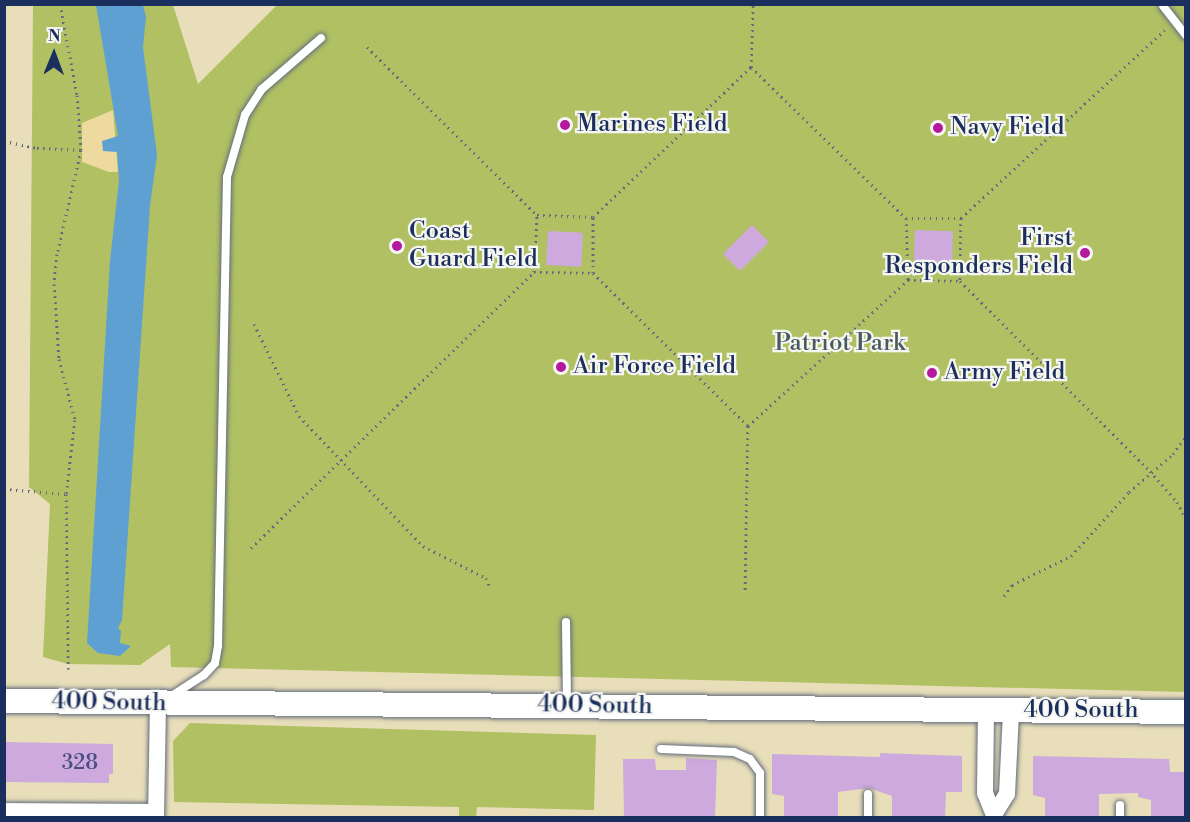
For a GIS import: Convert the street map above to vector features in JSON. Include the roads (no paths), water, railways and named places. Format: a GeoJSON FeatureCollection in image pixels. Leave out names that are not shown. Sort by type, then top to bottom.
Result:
{"type":"FeatureCollection","features":[{"type":"Feature","properties":{"kind":"street","name":"400 South"},"geometry":{"type":"LineString","coordinates":[[4,701],[1185,712]]}},
{"type":"Feature","properties":{"kind":"street"},"geometry":{"type":"LineString","coordinates":[[4,811],[156,815],[158,704]]}},
{"type":"Feature","properties":{"kind":"street"},"geometry":{"type":"LineString","coordinates":[[986,711],[985,793],[995,815]]}},
{"type":"Feature","properties":{"kind":"street"},"geometry":{"type":"LineString","coordinates":[[995,815],[1007,794],[1011,711]]}},
{"type":"Feature","properties":{"kind":"lane"},"geometry":{"type":"LineString","coordinates":[[1162,6],[1185,35]]}},
{"type":"Feature","properties":{"kind":"lane"},"geometry":{"type":"LineString","coordinates":[[158,704],[186,688],[215,663],[220,618],[227,177],[245,115],[262,89],[321,38]]}},
{"type":"Feature","properties":{"kind":"lane"},"geometry":{"type":"LineString","coordinates":[[566,622],[567,706]]}},
{"type":"Feature","properties":{"kind":"lane"},"geometry":{"type":"LineString","coordinates":[[661,749],[734,752],[750,759],[760,773],[760,818]]}},
{"type":"Feature","properties":{"kind":"lane"},"geometry":{"type":"LineString","coordinates":[[868,794],[868,818]]}},
{"type":"Feature","properties":{"kind":"lane"},"geometry":{"type":"LineString","coordinates":[[1120,805],[1120,818]]}},
{"type":"Feature","properties":{"kind":"water"},"geometry":{"type":"Polygon","coordinates":[[[96,5],[143,5],[146,17],[143,47],[157,155],[150,206],[122,620],[118,628],[121,631],[120,643],[131,646],[120,656],[98,653],[87,643],[110,261],[119,180],[117,152],[103,151],[102,141],[118,136],[96,5]]]}},
{"type":"Feature","properties":{"kind":"place","name":"Marines Field"},"geometry":{"type":"Point","coordinates":[565,125]}},
{"type":"Feature","properties":{"kind":"place","name":"Navy Field"},"geometry":{"type":"Point","coordinates":[938,128]}},
{"type":"Feature","properties":{"kind":"place","name":"Coast Guard Field"},"geometry":{"type":"Point","coordinates":[397,246]}},
{"type":"Feature","properties":{"kind":"place","name":"First Responders Field"},"geometry":{"type":"Point","coordinates":[1085,253]}},
{"type":"Feature","properties":{"kind":"place","name":"Air Force Field"},"geometry":{"type":"Point","coordinates":[561,367]}},
{"type":"Feature","properties":{"kind":"place","name":"Army Field"},"geometry":{"type":"Point","coordinates":[932,373]}},
{"type":"Feature","properties":{"kind":"park label","name":"Patriot Park"},"geometry":{"type":"Point","coordinates":[840,344]}}]}
